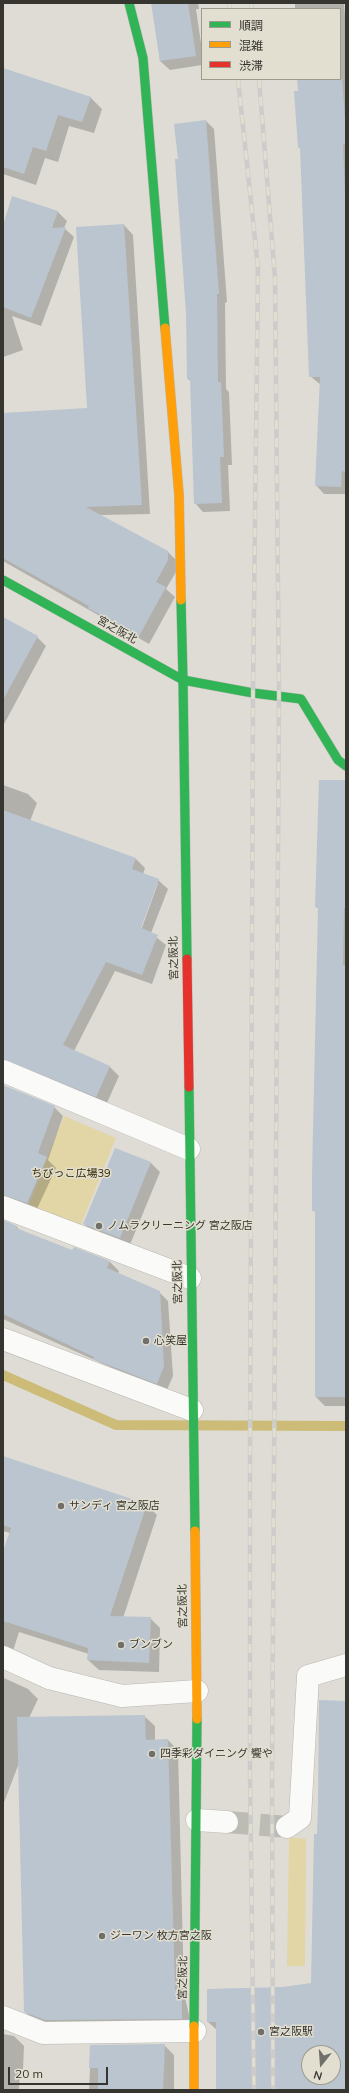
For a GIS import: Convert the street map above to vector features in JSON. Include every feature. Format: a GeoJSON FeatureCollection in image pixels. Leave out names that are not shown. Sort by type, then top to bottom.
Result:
{"type":"FeatureCollection","features":[{"type":"Feature","properties":{"kind":"street"},"geometry":{"type":"LineString","coordinates":[[129,3],[143,58],[178,487],[183,680],[252,693],[301,699],[338,760],[346,766]]}},
{"type":"Feature","properties":{"kind":"street","name":"宮之阪北"},"geometry":{"type":"LineString","coordinates":[[3,580],[183,680],[192,1447],[197,1691],[194,2090]]}},
{"type":"Feature","properties":{"kind":"street"},"geometry":{"type":"LineString","coordinates":[[3,1072],[189,1149]]}},
{"type":"Feature","properties":{"kind":"street"},"geometry":{"type":"LineString","coordinates":[[3,1207],[190,1278]]}},
{"type":"Feature","properties":{"kind":"street"},"geometry":{"type":"LineString","coordinates":[[3,1339],[192,1411]]}},
{"type":"Feature","properties":{"kind":"street"},"geometry":{"type":"LineString","coordinates":[[3,1657],[49,1678],[122,1696],[197,1691]]}},
{"type":"Feature","properties":{"kind":"street"},"geometry":{"type":"LineString","coordinates":[[287,1827],[300,1818],[308,1676],[346,1665]]}},
{"type":"Feature","properties":{"kind":"street"},"geometry":{"type":"LineString","coordinates":[[197,1820],[227,1822]]}},
{"type":"Feature","properties":{"kind":"street"},"geometry":{"type":"LineString","coordinates":[[3,2017],[43,2033],[195,2031]]}},
{"type":"Feature","properties":{"kind":"green space","name":"ちびっこ広場39"},"geometry":{"type":"Polygon","coordinates":[[[64,1116],[116,1138],[80,1227],[27,1209],[64,1116]]]}},
{"type":"Feature","properties":{"kind":"green space"},"geometry":{"type":"Polygon","coordinates":[[[289,1837],[306,1839],[305,1966],[287,1966],[289,1837]]]}},
{"type":"Feature","properties":{"kind":"building"},"geometry":{"type":"Polygon","coordinates":[[[151,3],[188,3],[196,56],[160,61],[151,3]]]}},
{"type":"Feature","properties":{"kind":"building"},"geometry":{"type":"Polygon","coordinates":[[[3,68],[91,97],[82,122],[58,115],[46,151],[33,147],[24,174],[3,167],[3,68]]]}},
{"type":"Feature","properties":{"kind":"building"},"geometry":{"type":"Polygon","coordinates":[[[342,79],[346,134],[346,144],[343,144],[346,219],[346,472],[342,471],[341,487],[315,486],[320,377],[309,377],[300,147],[298,148],[294,91],[298,91],[297,80],[342,79]]]}},
{"type":"Feature","properties":{"kind":"building"},"geometry":{"type":"Polygon","coordinates":[[[206,120],[219,294],[217,294],[218,382],[221,382],[224,457],[220,457],[222,503],[194,504],[190,379],[187,379],[186,313],[175,159],[178,159],[174,124],[206,120]]]}},
{"type":"Feature","properties":{"kind":"building"},"geometry":{"type":"Polygon","coordinates":[[[12,196],[58,211],[52,228],[66,227],[31,318],[3,307],[3,225],[12,196]]]}},
{"type":"Feature","properties":{"kind":"building"},"geometry":{"type":"Polygon","coordinates":[[[124,224],[142,505],[86,507],[168,551],[168,560],[156,582],[166,587],[139,636],[3,558],[3,413],[87,408],[76,227],[124,224]]]}},
{"type":"Feature","properties":{"kind":"building"},"geometry":{"type":"Polygon","coordinates":[[[3,617],[38,636],[3,700],[3,617]]]}},
{"type":"Feature","properties":{"kind":"building"},"geometry":{"type":"Polygon","coordinates":[[[319,780],[346,780],[346,908],[344,908],[343,965],[346,965],[346,1397],[315,1397],[315,1211],[312,1211],[312,1176],[318,907],[315,907],[319,780]]]}},
{"type":"Feature","properties":{"kind":"building"},"geometry":{"type":"Polygon","coordinates":[[[3,810],[136,858],[132,869],[159,879],[141,928],[158,935],[142,975],[106,962],[63,1045],[110,1066],[96,1097],[3,1059],[3,810]]]}},
{"type":"Feature","properties":{"kind":"building"},"geometry":{"type":"Polygon","coordinates":[[[3,1085],[55,1106],[38,1153],[47,1157],[27,1203],[3,1195],[3,1085]]]}},
{"type":"Feature","properties":{"kind":"building"},"geometry":{"type":"Polygon","coordinates":[[[115,1148],[151,1162],[120,1238],[83,1224],[115,1148]]]}},
{"type":"Feature","properties":{"kind":"building"},"geometry":{"type":"Polygon","coordinates":[[[3,1220],[17,1226],[16,1228],[72,1250],[74,1247],[110,1261],[107,1268],[160,1291],[164,1366],[157,1384],[93,1359],[94,1357],[3,1314],[3,1220]]]}},
{"type":"Feature","properties":{"kind":"building"},"geometry":{"type":"Polygon","coordinates":[[[3,1456],[147,1504],[110,1616],[151,1617],[149,1663],[87,1660],[88,1648],[3,1621],[3,1551],[11,1528],[3,1525],[3,1456]]]}},
{"type":"Feature","properties":{"kind":"building"},"geometry":{"type":"Polygon","coordinates":[[[319,1700],[346,1701],[346,2090],[216,2090],[216,2022],[207,2022],[207,1989],[283,1987],[311,1983],[314,1834],[317,1834],[319,1700]]]}},
{"type":"Feature","properties":{"kind":"building"},"geometry":{"type":"Polygon","coordinates":[[[145,1715],[146,1740],[168,1739],[175,1990],[182,1990],[182,2019],[45,2020],[24,2012],[17,1717],[145,1715]]]}},
{"type":"Feature","properties":{"kind":"building"},"geometry":{"type":"Polygon","coordinates":[[[165,2044],[163,2090],[98,2090],[98,2068],[89,2068],[90,2045],[165,2044]]]}},
{"type":"Feature","properties":{"kind":"waterway"},"geometry":{"type":"LineString","coordinates":[[3,1375],[116,1425],[346,1426]]}},
{"type":"Feature","properties":{"kind":"tunnel"},"geometry":{"type":"LineString","coordinates":[[227,1822],[287,1827]]}},
{"type":"Feature","properties":{"kind":"railway"},"geometry":{"type":"LineString","coordinates":[[229,3],[230,8]]}},
{"type":"Feature","properties":{"kind":"railway"},"geometry":{"type":"LineString","coordinates":[[251,3],[252,8]]}},
{"type":"Feature","properties":{"kind":"railway"},"geometry":{"type":"LineString","coordinates":[[238,80],[258,268],[253,693],[250,1451],[250,1772],[254,2090]]}},
{"type":"Feature","properties":{"kind":"railway"},"geometry":{"type":"LineString","coordinates":[[259,80],[275,278],[279,696],[272,1773],[273,2090]]}},
{"type":"Feature","properties":{"kind":"traffic: fast"},"geometry":{"type":"LineString","coordinates":[[129,3],[143,58],[165,328]]}},
{"type":"Feature","properties":{"kind":"traffic: fast"},"geometry":{"type":"LineString","coordinates":[[3,580],[183,680],[187,959]]}},
{"type":"Feature","properties":{"kind":"traffic: fast"},"geometry":{"type":"LineString","coordinates":[[181,600],[183,680],[253,693],[301,699],[338,760],[346,766]]}},
{"type":"Feature","properties":{"kind":"traffic: fast"},"geometry":{"type":"LineString","coordinates":[[189,1087],[195,1531]]}},
{"type":"Feature","properties":{"kind":"traffic: fast"},"geometry":{"type":"LineString","coordinates":[[194,2026],[197,1719]]}},
{"type":"Feature","properties":{"kind":"traffic: slow"},"geometry":{"type":"LineString","coordinates":[[165,328],[179,495],[181,600]]}},
{"type":"Feature","properties":{"kind":"traffic: slow"},"geometry":{"type":"LineString","coordinates":[[195,1531],[197,1719]]}},
{"type":"Feature","properties":{"kind":"traffic: slow"},"geometry":{"type":"LineString","coordinates":[[194,2026],[194,2090]]}},
{"type":"Feature","properties":{"kind":"traffic: jam"},"geometry":{"type":"LineString","coordinates":[[187,959],[189,1087]]}},
{"type":"Feature","properties":{"kind":"place","name":"ノムラクリーニング 宮之阪店"},"geometry":{"type":"Point","coordinates":[99,1226]}},
{"type":"Feature","properties":{"kind":"place","name":"心笑屋"},"geometry":{"type":"Point","coordinates":[146,1341]}},
{"type":"Feature","properties":{"kind":"place","name":"サンディ 宮之阪店"},"geometry":{"type":"Point","coordinates":[61,1506]}},
{"type":"Feature","properties":{"kind":"place","name":"ブンブン"},"geometry":{"type":"Point","coordinates":[121,1645]}},
{"type":"Feature","properties":{"kind":"place","name":"四季彩ダイニング 饗や"},"geometry":{"type":"Point","coordinates":[152,1754]}},
{"type":"Feature","properties":{"kind":"place","name":"ジーワン 枚方宮之阪"},"geometry":{"type":"Point","coordinates":[102,1936]}},
{"type":"Feature","properties":{"kind":"place","name":"宮之阪駅"},"geometry":{"type":"Point","coordinates":[261,2032]}}]}
